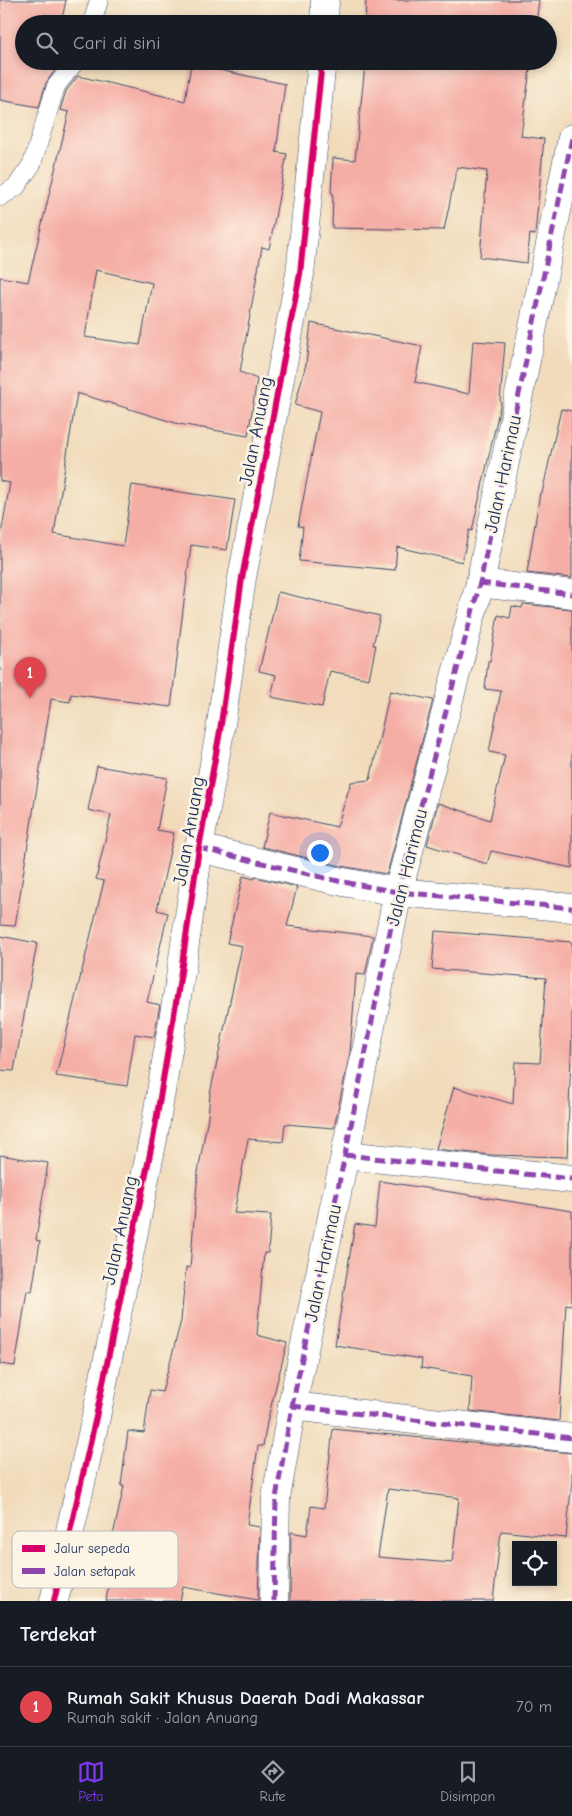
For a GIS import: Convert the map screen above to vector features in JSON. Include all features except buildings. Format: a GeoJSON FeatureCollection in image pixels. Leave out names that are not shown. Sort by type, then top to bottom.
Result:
{"type":"FeatureCollection","features":[{"type":"Feature","properties":{"kind":"street"},"geometry":{"type":"LineString","coordinates":[[324,15],[325,0]]}},
{"type":"Feature","properties":{"kind":"street","name":"Jalan Anuang"},"geometry":{"type":"LineString","coordinates":[[70,1531],[96,1417],[153,1139],[180,985],[199,848],[220,731],[242,578],[300,274],[321,70]]}},
{"type":"Feature","properties":{"kind":"street","name":"Jalan Harimau"},"geometry":{"type":"LineString","coordinates":[[274,1601],[276,1498],[292,1406],[398,892],[480,582],[572,138]]}},
{"type":"Feature","properties":{"kind":"street"},"geometry":{"type":"LineString","coordinates":[[480,582],[572,594]]}},
{"type":"Feature","properties":{"kind":"street"},"geometry":{"type":"LineString","coordinates":[[199,848],[338,881],[398,892],[572,908]]}},
{"type":"Feature","properties":{"kind":"street"},"geometry":{"type":"LineString","coordinates":[[345,1155],[572,1179]]}},
{"type":"Feature","properties":{"kind":"street"},"geometry":{"type":"LineString","coordinates":[[292,1406],[572,1438]]}},
{"type":"Feature","properties":{"kind":"street","name":"Jalan Anuang"},"geometry":{"type":"LineString","coordinates":[[54,1601],[57,1588]]}},
{"type":"Feature","properties":{"kind":"lane"},"geometry":{"type":"LineString","coordinates":[[95,15],[99,0]]}},
{"type":"Feature","properties":{"kind":"lane"},"geometry":{"type":"LineString","coordinates":[[0,197],[16,187],[32,164],[56,86],[69,70]]}},
{"type":"Feature","properties":{"kind":"marked path"},"geometry":{"type":"LineString","coordinates":[[274,1601],[276,1498],[292,1406],[398,892],[480,583],[572,138]]}},
{"type":"Feature","properties":{"kind":"marked path"},"geometry":{"type":"LineString","coordinates":[[480,583],[572,594]]}},
{"type":"Feature","properties":{"kind":"marked path"},"geometry":{"type":"LineString","coordinates":[[199,848],[338,881],[398,892],[572,908]]}},
{"type":"Feature","properties":{"kind":"marked path"},"geometry":{"type":"LineString","coordinates":[[345,1155],[572,1179]]}},
{"type":"Feature","properties":{"kind":"marked path"},"geometry":{"type":"LineString","coordinates":[[292,1406],[572,1438]]}},
{"type":"Feature","properties":{"kind":"cycle path"},"geometry":{"type":"LineString","coordinates":[[70,1531],[96,1417],[153,1139],[179,985],[199,848],[220,731],[242,578],[300,274],[321,70]]}},
{"type":"Feature","properties":{"kind":"cycle path"},"geometry":{"type":"LineString","coordinates":[[54,1601],[57,1588]]}},
{"type":"Feature","properties":{"kind":"place","name":"Rumah Sakit Khusus Daerah Dadi Makassar"},"geometry":{"type":"Point","coordinates":[30,698]}}]}
